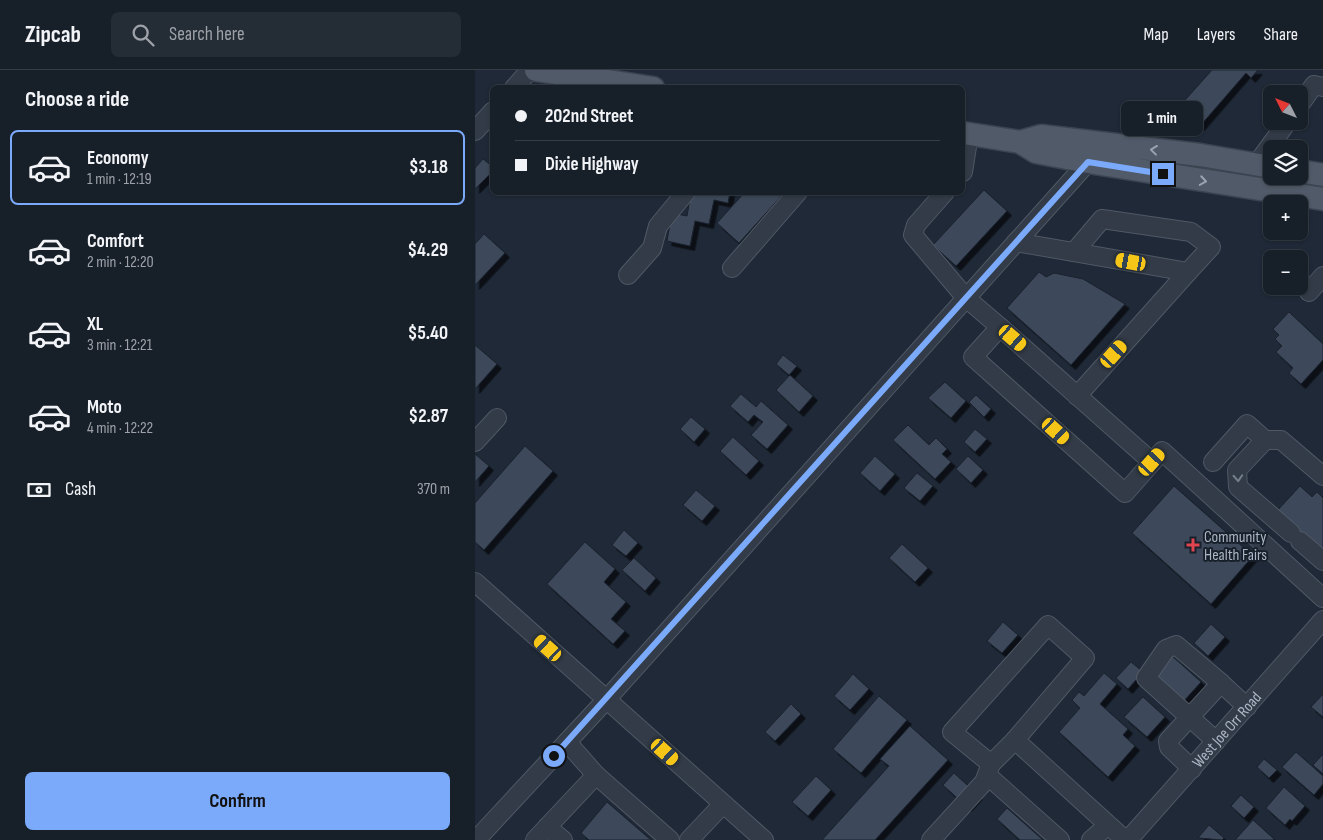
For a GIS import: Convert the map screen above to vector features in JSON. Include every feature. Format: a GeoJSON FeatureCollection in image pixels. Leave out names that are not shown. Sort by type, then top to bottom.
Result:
{"type":"FeatureCollection","features":[{"type":"Feature","properties":{"kind":"main road"},"geometry":{"type":"LineString","coordinates":[[536,70],[634,85]]}},
{"type":"Feature","properties":{"kind":"main road"},"geometry":{"type":"LineString","coordinates":[[966,134],[1020,142],[1036,152],[1088,162],[1323,199]]}},
{"type":"Feature","properties":{"kind":"main road"},"geometry":{"type":"LineString","coordinates":[[1020,142],[1041,136],[1200,155],[1263,166]]}},
{"type":"Feature","properties":{"kind":"main road"},"geometry":{"type":"LineString","coordinates":[[1308,173],[1323,175]]}},
{"type":"Feature","properties":{"kind":"street"},"geometry":{"type":"LineString","coordinates":[[517,85],[530,70]]}},
{"type":"Feature","properties":{"kind":"street"},"geometry":{"type":"LineString","coordinates":[[1308,93],[1314,85],[1323,87]]}},
{"type":"Feature","properties":{"kind":"street"},"geometry":{"type":"LineString","coordinates":[[475,130],[490,114]]}},
{"type":"Feature","properties":{"kind":"street"},"geometry":{"type":"LineString","coordinates":[[965,147],[966,134]]}},
{"type":"Feature","properties":{"kind":"street"},"geometry":{"type":"LineString","coordinates":[[477,840],[606,700],[1088,162]]}},
{"type":"Feature","properties":{"kind":"street"},"geometry":{"type":"LineString","coordinates":[[628,275],[652,248],[658,226],[684,195]]}},
{"type":"Feature","properties":{"kind":"street"},"geometry":{"type":"LineString","coordinates":[[733,268],[795,195]]}},
{"type":"Feature","properties":{"kind":"street"},"geometry":{"type":"LineString","coordinates":[[942,195],[916,225],[913,235],[966,298],[1152,462]]}},
{"type":"Feature","properties":{"kind":"street"},"geometry":{"type":"LineString","coordinates":[[1075,252],[1103,219],[1191,232],[1211,247],[1077,396]]}},
{"type":"Feature","properties":{"kind":"street"},"geometry":{"type":"LineString","coordinates":[[1016,242],[1188,272]]}},
{"type":"Feature","properties":{"kind":"street"},"geometry":{"type":"LineString","coordinates":[[1309,292],[1323,276]]}},
{"type":"Feature","properties":{"kind":"street"},"geometry":{"type":"LineString","coordinates":[[1001,327],[973,358],[1125,493],[1162,451],[1323,598]]}},
{"type":"Feature","properties":{"kind":"street"},"geometry":{"type":"LineString","coordinates":[[475,442],[497,418]]}},
{"type":"Feature","properties":{"kind":"street"},"geometry":{"type":"LineString","coordinates":[[1213,462],[1247,424],[1265,440],[1281,440],[1323,476]]}},
{"type":"Feature","properties":{"kind":"street"},"geometry":{"type":"LineString","coordinates":[[1265,440],[1237,470],[1238,487],[1323,561]]}},
{"type":"Feature","properties":{"kind":"street"},"geometry":{"type":"LineString","coordinates":[[475,582],[764,840]]}},
{"type":"Feature","properties":{"kind":"street","name":"West Joe Orr Road"},"geometry":{"type":"LineString","coordinates":[[1127,840],[1323,620]]}},
{"type":"Feature","properties":{"kind":"street"},"geometry":{"type":"LineString","coordinates":[[931,840],[984,782],[989,769],[1085,658],[1048,625],[952,732],[989,769],[1060,840]]}},
{"type":"Feature","properties":{"kind":"street"},"geometry":{"type":"LineString","coordinates":[[1216,741],[1146,678],[1166,649],[1177,645],[1247,707]]}},
{"type":"Feature","properties":{"kind":"street"},"geometry":{"type":"LineString","coordinates":[[1192,769],[1167,745],[1221,684]]}},
{"type":"Feature","properties":{"kind":"street"},"geometry":{"type":"LineString","coordinates":[[1015,740],[1127,840]]}},
{"type":"Feature","properties":{"kind":"street"},"geometry":{"type":"LineString","coordinates":[[567,742],[596,775],[670,840]]}},
{"type":"Feature","properties":{"kind":"street"},"geometry":{"type":"LineString","coordinates":[[535,840],[596,775]]}},
{"type":"Feature","properties":{"kind":"street"},"geometry":{"type":"LineString","coordinates":[[689,840],[723,804]]}},
{"type":"Feature","properties":{"kind":"street"},"geometry":{"type":"LineString","coordinates":[[1091,840],[1108,825]]}},
{"type":"Feature","properties":{"kind":"street"},"geometry":{"type":"LineString","coordinates":[[547,827],[563,840]]}},
{"type":"Feature","properties":{"kind":"building"},"geometry":{"type":"Polygon","coordinates":[[[1212,70],[1258,70],[1251,78],[1246,73],[1200,126],[1178,108],[1212,70]]]}},
{"type":"Feature","properties":{"kind":"building"},"geometry":{"type":"Polygon","coordinates":[[[483,159],[490,165],[490,174],[475,189],[475,168],[483,159]]]}},
{"type":"Feature","properties":{"kind":"building"},"geometry":{"type":"Polygon","coordinates":[[[984,190],[1007,211],[956,266],[933,245],[984,190]]]}},
{"type":"Feature","properties":{"kind":"building"},"geometry":{"type":"Polygon","coordinates":[[[690,195],[729,195],[728,203],[714,200],[709,224],[695,221],[690,246],[667,241],[672,213],[687,216],[690,195]]]}},
{"type":"Feature","properties":{"kind":"building"},"geometry":{"type":"Polygon","coordinates":[[[742,195],[782,195],[739,243],[717,223],[742,195]]]}},
{"type":"Feature","properties":{"kind":"building"},"geometry":{"type":"Polygon","coordinates":[[[484,234],[505,253],[475,285],[475,244],[484,234]]]}},
{"type":"Feature","properties":{"kind":"building"},"geometry":{"type":"Polygon","coordinates":[[[1039,272],[1046,277],[1054,273],[1083,279],[1125,304],[1071,365],[1007,308],[1039,272]]]}},
{"type":"Feature","properties":{"kind":"building"},"geometry":{"type":"Polygon","coordinates":[[[1289,312],[1323,344],[1323,360],[1301,384],[1289,373],[1293,368],[1276,352],[1282,346],[1275,339],[1279,335],[1273,329],[1289,312]]]}},
{"type":"Feature","properties":{"kind":"building"},"geometry":{"type":"Polygon","coordinates":[[[475,345],[497,364],[475,389],[475,345]]]}},
{"type":"Feature","properties":{"kind":"building"},"geometry":{"type":"Polygon","coordinates":[[[783,355],[797,366],[789,375],[776,364],[783,355]]]}},
{"type":"Feature","properties":{"kind":"building"},"geometry":{"type":"Polygon","coordinates":[[[790,375],[813,396],[799,412],[776,390],[790,375]]]}},
{"type":"Feature","properties":{"kind":"building"},"geometry":{"type":"Polygon","coordinates":[[[945,382],[966,401],[951,418],[928,398],[945,382]]]}},
{"type":"Feature","properties":{"kind":"building"},"geometry":{"type":"Polygon","coordinates":[[[741,394],[756,407],[761,401],[788,425],[767,449],[751,435],[763,422],[754,415],[748,422],[730,406],[741,394]]]}},
{"type":"Feature","properties":{"kind":"building"},"geometry":{"type":"Polygon","coordinates":[[[976,395],[991,409],[984,417],[969,402],[976,395]]]}},
{"type":"Feature","properties":{"kind":"building"},"geometry":{"type":"Polygon","coordinates":[[[691,417],[705,429],[694,442],[680,429],[691,417]]]}},
{"type":"Feature","properties":{"kind":"building"},"geometry":{"type":"Polygon","coordinates":[[[908,425],[929,445],[936,438],[947,449],[942,454],[951,462],[935,479],[893,440],[908,425]]]}},
{"type":"Feature","properties":{"kind":"building"},"geometry":{"type":"Polygon","coordinates":[[[975,429],[987,439],[975,452],[964,442],[975,429]]]}},
{"type":"Feature","properties":{"kind":"building"},"geometry":{"type":"Polygon","coordinates":[[[733,437],[759,461],[746,475],[720,451],[733,437]]]}},
{"type":"Feature","properties":{"kind":"building"},"geometry":{"type":"Polygon","coordinates":[[[525,446],[553,471],[484,550],[475,542],[475,503],[525,446]]]}},
{"type":"Feature","properties":{"kind":"building"},"geometry":{"type":"Polygon","coordinates":[[[475,454],[489,466],[475,482],[475,454]]]}},
{"type":"Feature","properties":{"kind":"building"},"geometry":{"type":"Polygon","coordinates":[[[875,456],[895,474],[880,491],[860,473],[875,456]]]}},
{"type":"Feature","properties":{"kind":"building"},"geometry":{"type":"Polygon","coordinates":[[[968,456],[983,470],[971,483],[956,469],[968,456]]]}},
{"type":"Feature","properties":{"kind":"building"},"geometry":{"type":"Polygon","coordinates":[[[917,473],[933,486],[920,501],[904,488],[917,473]]]}},
{"type":"Feature","properties":{"kind":"building","name":"Community Health Fairs"},"geometry":{"type":"Polygon","coordinates":[[[1174,486],[1253,556],[1211,604],[1132,533],[1174,486]]]}},
{"type":"Feature","properties":{"kind":"building"},"geometry":{"type":"Polygon","coordinates":[[[1300,486],[1312,497],[1317,492],[1323,498],[1323,550],[1321,552],[1276,512],[1300,486]]]}},
{"type":"Feature","properties":{"kind":"building"},"geometry":{"type":"Polygon","coordinates":[[[696,490],[715,506],[702,521],[683,505],[696,490]]]}},
{"type":"Feature","properties":{"kind":"building"},"geometry":{"type":"Polygon","coordinates":[[[624,530],[638,543],[626,556],[612,545],[624,530]]]}},
{"type":"Feature","properties":{"kind":"building"},"geometry":{"type":"Polygon","coordinates":[[[585,542],[615,569],[604,582],[626,602],[611,619],[625,631],[613,644],[547,584],[585,542]]]}},
{"type":"Feature","properties":{"kind":"building"},"geometry":{"type":"Polygon","coordinates":[[[902,544],[928,568],[915,582],[889,558],[902,544]]]}},
{"type":"Feature","properties":{"kind":"building"},"geometry":{"type":"Polygon","coordinates":[[[634,558],[656,578],[645,591],[622,570],[634,558]]]}},
{"type":"Feature","properties":{"kind":"building"},"geometry":{"type":"Polygon","coordinates":[[[1003,622],[1018,635],[1002,653],[987,641],[1003,622]]]}},
{"type":"Feature","properties":{"kind":"building"},"geometry":{"type":"Polygon","coordinates":[[[1211,624],[1225,637],[1208,656],[1194,643],[1211,624]]]}},
{"type":"Feature","properties":{"kind":"building"},"geometry":{"type":"Polygon","coordinates":[[[1171,655],[1201,682],[1182,703],[1152,677],[1171,655]]]}},
{"type":"Feature","properties":{"kind":"building"},"geometry":{"type":"Polygon","coordinates":[[[1131,662],[1143,672],[1128,689],[1116,678],[1131,662]]]}},
{"type":"Feature","properties":{"kind":"building"},"geometry":{"type":"Polygon","coordinates":[[[1104,673],[1117,684],[1100,704],[1128,729],[1123,735],[1135,746],[1108,777],[1059,732],[1080,708],[1072,700],[1079,692],[1084,696],[1104,673]]]}},
{"type":"Feature","properties":{"kind":"building"},"geometry":{"type":"Polygon","coordinates":[[[853,674],[869,689],[850,710],[834,696],[853,674]]]}},
{"type":"Feature","properties":{"kind":"building"},"geometry":{"type":"Polygon","coordinates":[[[1323,694],[1323,717],[1311,707],[1323,694]]]}},
{"type":"Feature","properties":{"kind":"building"},"geometry":{"type":"Polygon","coordinates":[[[879,696],[907,720],[861,773],[833,749],[879,696]]]}},
{"type":"Feature","properties":{"kind":"building"},"geometry":{"type":"Polygon","coordinates":[[[1143,697],[1165,717],[1147,737],[1124,717],[1143,697]]]}},
{"type":"Feature","properties":{"kind":"building"},"geometry":{"type":"Polygon","coordinates":[[[791,704],[801,714],[775,741],[765,732],[791,704]]]}},
{"type":"Feature","properties":{"kind":"building"},"geometry":{"type":"Polygon","coordinates":[[[910,726],[948,760],[875,840],[822,840],[889,766],[880,759],[910,726]]]}},
{"type":"Feature","properties":{"kind":"building"},"geometry":{"type":"Polygon","coordinates":[[[1296,752],[1323,776],[1323,784],[1314,795],[1282,767],[1296,752]]]}},
{"type":"Feature","properties":{"kind":"building"},"geometry":{"type":"Polygon","coordinates":[[[1323,754],[1323,774],[1313,765],[1323,754]]]}},
{"type":"Feature","properties":{"kind":"building"},"geometry":{"type":"Polygon","coordinates":[[[1264,759],[1277,770],[1269,778],[1257,767],[1264,759]]]}},
{"type":"Feature","properties":{"kind":"building"},"geometry":{"type":"Polygon","coordinates":[[[954,773],[978,795],[967,807],[943,785],[954,773]]]}},
{"type":"Feature","properties":{"kind":"building"},"geometry":{"type":"Polygon","coordinates":[[[816,776],[831,790],[808,816],[792,802],[816,776]]]}},
{"type":"Feature","properties":{"kind":"building"},"geometry":{"type":"Polygon","coordinates":[[[1284,787],[1305,806],[1292,821],[1290,819],[1285,825],[1266,808],[1284,787]]]}},
{"type":"Feature","properties":{"kind":"building"},"geometry":{"type":"Polygon","coordinates":[[[1241,795],[1254,807],[1244,818],[1231,806],[1241,795]]]}},
{"type":"Feature","properties":{"kind":"building"},"geometry":{"type":"Polygon","coordinates":[[[607,802],[651,840],[589,840],[581,833],[607,802]]]}},
{"type":"Feature","properties":{"kind":"building"},"geometry":{"type":"Polygon","coordinates":[[[1007,808],[1043,840],[1020,840],[997,819],[1007,808]]]}},
{"type":"Feature","properties":{"kind":"building"},"geometry":{"type":"Polygon","coordinates":[[[1253,820],[1274,839],[1235,840],[1253,820]]]}},
{"type":"Feature","properties":{"kind":"building"},"geometry":{"type":"Polygon","coordinates":[[[1209,825],[1224,838],[1222,840],[1198,838],[1209,825]]]}},
{"type":"Feature","properties":{"kind":"place","name":"Community Health Fairs"},"geometry":{"type":"Point","coordinates":[1193,545]}},
{"type":"Feature","properties":{"kind":"route"},"geometry":{"type":"LineString","coordinates":[[554,756],[1088,162],[1163,174]]}}]}
